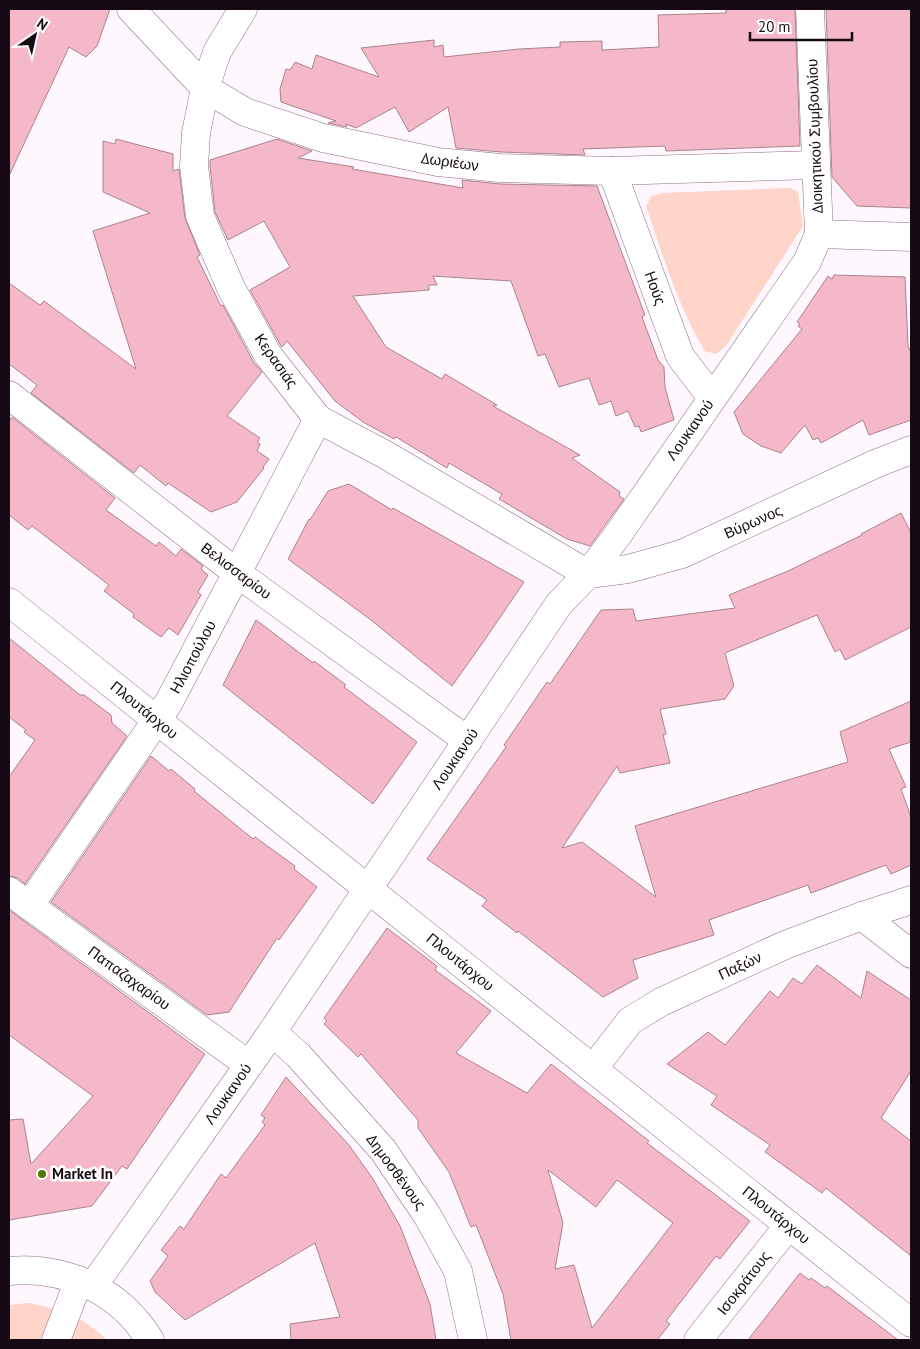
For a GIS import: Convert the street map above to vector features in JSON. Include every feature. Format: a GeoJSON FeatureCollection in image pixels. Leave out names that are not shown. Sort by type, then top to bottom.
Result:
{"type":"FeatureCollection","features":[{"type":"Feature","properties":{"kind":"street","name":"Δωριέων"},"geometry":{"type":"LineString","coordinates":[[131,9],[205,88],[245,112],[323,138],[438,162],[500,168],[612,171],[816,165]]}},
{"type":"Feature","properties":{"kind":"street","name":"Κερασιάς"},"geometry":{"type":"LineString","coordinates":[[243,9],[217,52],[205,88],[196,133],[194,158],[200,216],[231,288],[268,354],[318,418],[384,454],[588,574]]}},
{"type":"Feature","properties":{"kind":"street","name":"Διοικητικού Συμβουλίου"},"geometry":{"type":"LineString","coordinates":[[810,9],[819,234]]}},
{"type":"Feature","properties":{"kind":"street","name":"Ηούς"},"geometry":{"type":"LineString","coordinates":[[612,171],[680,356],[712,398]]}},
{"type":"Feature","properties":{"kind":"street"},"geometry":{"type":"LineString","coordinates":[[819,234],[911,237]]}},
{"type":"Feature","properties":{"kind":"street","name":"Λουκιανού"},"geometry":{"type":"LineString","coordinates":[[56,1340],[86,1283],[272,1032],[559,604],[588,574],[617,536],[807,262],[819,234]]}},
{"type":"Feature","properties":{"kind":"street","name":"Βελισσαρίου"},"geometry":{"type":"LineString","coordinates":[[9,395],[237,573],[468,741]]}},
{"type":"Feature","properties":{"kind":"street","name":"Ηλιοπούλου"},"geometry":{"type":"LineString","coordinates":[[19,899],[169,702],[318,418]]}},
{"type":"Feature","properties":{"kind":"street","name":"Βύρωνος"},"geometry":{"type":"LineString","coordinates":[[588,574],[628,569],[682,554],[875,464],[911,450]]}},
{"type":"Feature","properties":{"kind":"street","name":"Πλουτάρχου"},"geometry":{"type":"LineString","coordinates":[[9,602],[911,1323]]}},
{"type":"Feature","properties":{"kind":"street","name":"Παπαζαχαρίου"},"geometry":{"type":"LineString","coordinates":[[19,899],[248,1065]]}},
{"type":"Feature","properties":{"kind":"street","name":"Παξών"},"geometry":{"type":"LineString","coordinates":[[593,1069],[630,1022],[661,1002],[786,945],[862,916],[911,900]]}},
{"type":"Feature","properties":{"kind":"street"},"geometry":{"type":"LineString","coordinates":[[862,916],[911,954]]}},
{"type":"Feature","properties":{"kind":"street","name":"Δημοσθένους"},"geometry":{"type":"LineString","coordinates":[[272,1032],[298,1055],[383,1150],[427,1215],[458,1271],[472,1340]]}},
{"type":"Feature","properties":{"kind":"street","name":"Ισοκράτους"},"geometry":{"type":"LineString","coordinates":[[698,1340],[789,1225]]}},
{"type":"Feature","properties":{"kind":"street"},"geometry":{"type":"LineString","coordinates":[[9,1271],[39,1270],[63,1275],[86,1283],[124,1308],[138,1322],[150,1340]]}},
{"type":"Feature","properties":{"kind":"shaded area"},"geometry":{"type":"Polygon","coordinates":[[[790,188],[798,192],[803,226],[726,346],[716,354],[705,351],[687,317],[665,262],[646,207],[651,196],[662,193],[790,188]]]}},
{"type":"Feature","properties":{"kind":"shaded area"},"geometry":{"type":"Polygon","coordinates":[[[28,1303],[61,1311],[79,1319],[107,1340],[9,1340],[9,1305],[28,1303]]]}},
{"type":"Feature","properties":{"kind":"building"},"geometry":{"type":"Polygon","coordinates":[[[9,9],[110,9],[97,46],[86,57],[69,47],[9,176],[9,9]]]}},
{"type":"Feature","properties":{"kind":"building"},"geometry":{"type":"Polygon","coordinates":[[[726,9],[795,9],[800,146],[666,151],[665,146],[583,149],[585,155],[501,152],[456,148],[448,107],[409,132],[395,107],[356,128],[346,124],[347,127],[328,123],[336,121],[281,102],[280,89],[286,69],[290,70],[295,62],[312,69],[316,55],[379,77],[361,48],[434,40],[434,47],[443,45],[444,57],[519,49],[560,47],[560,42],[602,41],[602,50],[659,47],[658,15],[726,13],[726,9]]]}},
{"type":"Feature","properties":{"kind":"building"},"geometry":{"type":"Polygon","coordinates":[[[826,9],[911,9],[911,208],[857,206],[832,177],[826,9]]]}},
{"type":"Feature","properties":{"kind":"building"},"geometry":{"type":"Polygon","coordinates":[[[116,139],[173,154],[173,171],[179,169],[185,218],[200,255],[197,257],[221,306],[223,305],[254,363],[262,372],[227,416],[260,438],[257,442],[260,444],[257,451],[269,459],[237,502],[211,512],[168,483],[166,486],[140,465],[134,473],[31,393],[37,385],[9,364],[9,283],[40,305],[44,301],[136,369],[93,231],[150,213],[103,192],[103,141],[115,144],[116,139]]]}},
{"type":"Feature","properties":{"kind":"building"},"geometry":{"type":"Polygon","coordinates":[[[277,139],[312,151],[298,158],[463,188],[462,180],[500,184],[597,186],[645,315],[642,317],[658,360],[664,367],[665,387],[674,420],[641,432],[639,426],[635,427],[628,411],[616,416],[611,401],[599,405],[589,378],[559,387],[545,354],[538,356],[511,281],[433,276],[437,285],[429,285],[429,290],[353,296],[386,347],[442,379],[445,374],[497,405],[493,406],[580,455],[572,458],[620,492],[619,496],[624,499],[590,546],[567,539],[499,499],[502,494],[449,463],[447,468],[396,437],[394,439],[363,422],[335,401],[287,341],[281,346],[250,290],[290,267],[264,221],[228,240],[215,212],[210,166],[210,160],[277,139]]]}},
{"type":"Feature","properties":{"kind":"building"},"geometry":{"type":"Polygon","coordinates":[[[834,275],[905,277],[908,346],[911,353],[911,420],[869,435],[863,420],[821,443],[818,438],[813,440],[805,425],[781,453],[761,446],[743,434],[734,412],[802,329],[798,326],[800,324],[797,322],[828,276],[832,279],[834,275]]]}},
{"type":"Feature","properties":{"kind":"building"},"geometry":{"type":"Polygon","coordinates":[[[12,417],[115,498],[106,510],[156,546],[159,542],[176,556],[181,549],[203,566],[201,569],[208,575],[198,592],[201,595],[178,635],[169,628],[161,637],[133,617],[134,614],[104,591],[109,585],[32,526],[28,530],[9,515],[9,422],[12,417]]]}},
{"type":"Feature","properties":{"kind":"building"},"geometry":{"type":"Polygon","coordinates":[[[349,484],[392,510],[393,508],[524,582],[452,686],[371,620],[288,559],[309,519],[328,491],[349,484]]]}},
{"type":"Feature","properties":{"kind":"building"},"geometry":{"type":"Polygon","coordinates":[[[901,513],[911,533],[911,627],[845,660],[840,649],[835,652],[817,615],[725,653],[734,686],[725,699],[660,709],[666,734],[663,735],[670,763],[620,773],[617,766],[562,848],[582,842],[656,897],[635,826],[848,762],[840,732],[911,701],[911,742],[889,749],[906,787],[901,789],[911,817],[911,865],[891,874],[886,865],[811,893],[808,885],[709,920],[714,935],[633,960],[638,978],[603,997],[518,931],[517,933],[482,906],[487,900],[427,859],[506,747],[504,745],[547,682],[550,684],[601,610],[633,609],[636,621],[735,608],[729,595],[788,571],[862,535],[901,513]]]}},
{"type":"Feature","properties":{"kind":"building"},"geometry":{"type":"Polygon","coordinates":[[[256,620],[346,685],[344,687],[417,742],[373,804],[223,685],[256,620]]]}},
{"type":"Feature","properties":{"kind":"building"},"geometry":{"type":"Polygon","coordinates":[[[9,638],[80,695],[84,695],[111,715],[112,723],[127,736],[25,884],[18,878],[9,876],[9,777],[35,740],[24,732],[26,730],[9,717],[9,638]]]}},
{"type":"Feature","properties":{"kind":"building"},"geometry":{"type":"Polygon","coordinates":[[[151,756],[169,771],[171,769],[195,789],[194,791],[253,839],[255,837],[295,866],[294,869],[317,887],[279,940],[277,938],[229,1012],[207,1015],[51,902],[151,756]]]}},
{"type":"Feature","properties":{"kind":"building"},"geometry":{"type":"Polygon","coordinates":[[[9,910],[205,1054],[127,1169],[122,1166],[92,1206],[9,1220],[9,1120],[23,1119],[31,1164],[93,1096],[9,1035],[9,910]]]}},
{"type":"Feature","properties":{"kind":"building"},"geometry":{"type":"Polygon","coordinates":[[[387,928],[437,966],[435,970],[491,1011],[456,1053],[527,1093],[551,1064],[649,1141],[647,1143],[750,1221],[720,1259],[716,1256],[666,1321],[670,1324],[657,1340],[511,1340],[503,1294],[476,1225],[471,1227],[449,1172],[418,1128],[418,1120],[361,1054],[358,1057],[324,1024],[327,1021],[324,1018],[387,928]],[[548,1170],[563,1223],[555,1269],[574,1265],[592,1328],[673,1223],[617,1180],[596,1207],[548,1170]]]}},
{"type":"Feature","properties":{"kind":"building"},"geometry":{"type":"Polygon","coordinates":[[[817,965],[861,998],[867,971],[911,1000],[911,1071],[881,1118],[911,1141],[911,1256],[826,1188],[822,1193],[765,1152],[770,1145],[711,1105],[717,1096],[667,1064],[708,1032],[725,1045],[770,991],[778,998],[793,978],[802,984],[817,965]]]}},
{"type":"Feature","properties":{"kind":"building"},"geometry":{"type":"Polygon","coordinates":[[[286,1077],[349,1145],[373,1179],[400,1226],[430,1304],[436,1340],[291,1340],[290,1324],[340,1317],[315,1243],[185,1320],[155,1292],[150,1281],[168,1256],[161,1250],[180,1226],[184,1229],[221,1174],[226,1178],[265,1125],[262,1122],[265,1118],[261,1115],[286,1077]]]}},
{"type":"Feature","properties":{"kind":"building"},"geometry":{"type":"Polygon","coordinates":[[[800,1273],[825,1288],[827,1286],[898,1340],[748,1340],[800,1273]]]}},
{"type":"Feature","properties":{"kind":"place","name":"Market In"},"geometry":{"type":"Point","coordinates":[42,1174]}}]}
